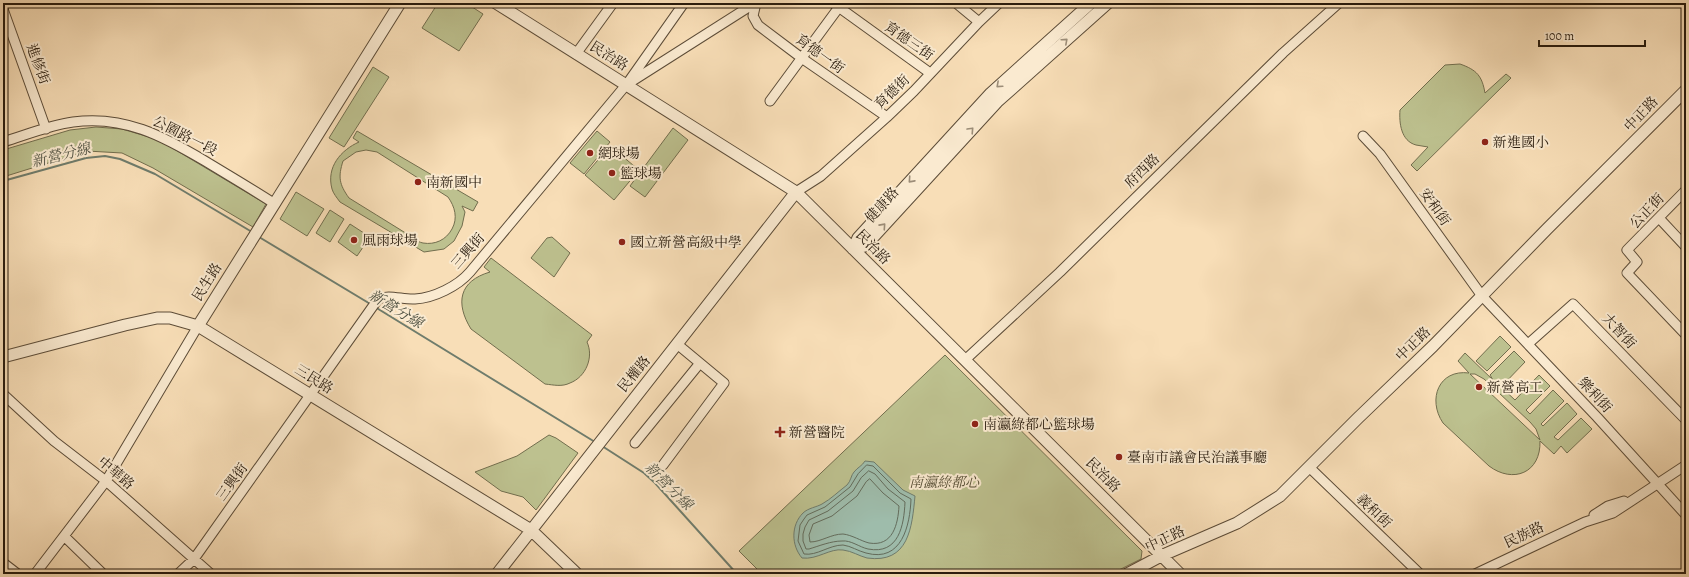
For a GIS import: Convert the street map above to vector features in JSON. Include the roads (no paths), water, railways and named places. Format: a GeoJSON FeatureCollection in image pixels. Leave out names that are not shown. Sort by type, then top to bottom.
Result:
{"type":"FeatureCollection","features":[{"type":"Feature","properties":{"kind":"street","name":"民生路"},"geometry":{"type":"LineString","coordinates":[[35,574],[106,481],[198,326],[400,3]]}},
{"type":"Feature","properties":{"kind":"street","name":"民治路"},"geometry":{"type":"LineString","coordinates":[[496,3],[796,192],[1180,574]]}},
{"type":"Feature","properties":{"kind":"street"},"geometry":{"type":"LineString","coordinates":[[576,54],[613,3]]}},
{"type":"Feature","properties":{"kind":"street"},"geometry":{"type":"LineString","coordinates":[[626,85],[684,3]]}},
{"type":"Feature","properties":{"kind":"street","name":"三興街"},"geometry":{"type":"LineString","coordinates":[[178,574],[194,559],[378,300],[385,297],[414,299],[423,298],[453,286],[465,278],[626,85],[755,3]]}},
{"type":"Feature","properties":{"kind":"street","name":"育德一街"},"geometry":{"type":"LineString","coordinates":[[755,3],[753,16],[758,25],[886,117]]}},
{"type":"Feature","properties":{"kind":"street"},"geometry":{"type":"LineString","coordinates":[[956,3],[979,22]]}},
{"type":"Feature","properties":{"kind":"street","name":"育德街"},"geometry":{"type":"LineString","coordinates":[[796,192],[821,176],[914,91],[999,3]]}},
{"type":"Feature","properties":{"kind":"street","name":"健康路"},"geometry":{"type":"LineString","coordinates":[[853,249],[866,246],[997,102],[1019,75],[1091,3]]}},
{"type":"Feature","properties":{"kind":"street","name":"健康路"},"geometry":{"type":"LineString","coordinates":[[1019,75],[1108,3]]}},
{"type":"Feature","properties":{"kind":"street","name":"府西路"},"geometry":{"type":"LineString","coordinates":[[965,360],[1060,272],[1283,53],[1339,3]]}},
{"type":"Feature","properties":{"kind":"street"},"geometry":{"type":"LineString","coordinates":[[770,102],[802,58],[837,5]]}},
{"type":"Feature","properties":{"kind":"street","name":"育德三街"},"geometry":{"type":"LineString","coordinates":[[837,5],[930,73]]}},
{"type":"Feature","properties":{"kind":"street","name":"進修街"},"geometry":{"type":"LineString","coordinates":[[3,9],[46,129]]}},
{"type":"Feature","properties":{"kind":"street","name":"中正路"},"geometry":{"type":"LineString","coordinates":[[1127,574],[1162,555],[1237,523],[1280,496],[1482,296],[1686,90]]}},
{"type":"Feature","properties":{"kind":"street","name":"公園路一段"},"geometry":{"type":"LineString","coordinates":[[3,142],[73,122],[98,121],[122,124],[147,130],[171,141],[275,204]]}},
{"type":"Feature","properties":{"kind":"street","name":"安和街"},"geometry":{"type":"LineString","coordinates":[[1364,136],[1380,154],[1482,296]]}},
{"type":"Feature","properties":{"kind":"street","name":"公正街"},"geometry":{"type":"LineString","coordinates":[[1686,190],[1627,250],[1637,262],[1627,273],[1686,335]]}},
{"type":"Feature","properties":{"kind":"street","name":"民權路"},"geometry":{"type":"LineString","coordinates":[[497,574],[796,192]]}},
{"type":"Feature","properties":{"kind":"street"},"geometry":{"type":"LineString","coordinates":[[1659,218],[1686,248]]}},
{"type":"Feature","properties":{"kind":"street","name":"樂利街"},"geometry":{"type":"LineString","coordinates":[[1482,296],[1686,515]]}},
{"type":"Feature","properties":{"kind":"street","name":"大智街"},"geometry":{"type":"LineString","coordinates":[[1528,344],[1573,304],[1686,420]]}},
{"type":"Feature","properties":{"kind":"street","name":"三民路"},"geometry":{"type":"LineString","coordinates":[[3,357],[157,318],[170,318],[198,326],[531,530],[577,574]]}},
{"type":"Feature","properties":{"kind":"street"},"geometry":{"type":"LineString","coordinates":[[663,465],[724,383],[678,344]]}},
{"type":"Feature","properties":{"kind":"street"},"geometry":{"type":"LineString","coordinates":[[635,443],[700,363]]}},
{"type":"Feature","properties":{"kind":"street","name":"中華路"},"geometry":{"type":"LineString","coordinates":[[3,394],[54,441],[106,481],[211,574]]}},
{"type":"Feature","properties":{"kind":"street","name":"民族路"},"geometry":{"type":"LineString","coordinates":[[1475,574],[1585,522],[1612,513],[1686,465]]}},
{"type":"Feature","properties":{"kind":"street","name":"義和街"},"geometry":{"type":"LineString","coordinates":[[1309,467],[1420,574]]}},
{"type":"Feature","properties":{"kind":"street"},"geometry":{"type":"LineString","coordinates":[[64,536],[103,574]]}},
{"type":"Feature","properties":{"kind":"street"},"geometry":{"type":"LineString","coordinates":[[3,564],[16,574]]}},
{"type":"Feature","properties":{"kind":"water"},"geometry":{"type":"Polygon","coordinates":[[[865,461],[874,462],[903,490],[915,496],[910,531],[906,541],[900,549],[892,555],[881,558],[867,558],[849,551],[838,550],[813,557],[802,558],[798,553],[794,541],[796,523],[799,518],[805,511],[825,502],[847,485],[853,473],[865,461]]]}},
{"type":"Feature","properties":{"kind":"waterway","name":"新營分線"},"geometry":{"type":"LineString","coordinates":[[3,181],[86,158],[105,156],[120,159],[155,174],[252,232]]}},
{"type":"Feature","properties":{"kind":"waterway","name":"新營分線"},"geometry":{"type":"LineString","coordinates":[[259,237],[372,305]]}},
{"type":"Feature","properties":{"kind":"waterway","name":"新營分線"},"geometry":{"type":"LineString","coordinates":[[375,307],[595,442]]}},
{"type":"Feature","properties":{"kind":"waterway","name":"新營分線"},"geometry":{"type":"LineString","coordinates":[[602,446],[644,473],[655,483],[737,574]]}},
{"type":"Feature","properties":{"kind":"place","name":"新進國小"},"geometry":{"type":"Point","coordinates":[1485,142]}},
{"type":"Feature","properties":{"kind":"place","name":"網球場"},"geometry":{"type":"Point","coordinates":[590,153]}},
{"type":"Feature","properties":{"kind":"place","name":"籃球場"},"geometry":{"type":"Point","coordinates":[612,173]}},
{"type":"Feature","properties":{"kind":"place","name":"南新國中"},"geometry":{"type":"Point","coordinates":[418,182]}},
{"type":"Feature","properties":{"kind":"place","name":"風雨球場"},"geometry":{"type":"Point","coordinates":[354,240]}},
{"type":"Feature","properties":{"kind":"place","name":"國立新營高級中學"},"geometry":{"type":"Point","coordinates":[622,242]}},
{"type":"Feature","properties":{"kind":"place","name":"新營高工"},"geometry":{"type":"Point","coordinates":[1479,387]}},
{"type":"Feature","properties":{"kind":"place","name":"南瀛綠都心籃球場"},"geometry":{"type":"Point","coordinates":[975,424]}},
{"type":"Feature","properties":{"kind":"place","name":"新營醫院"},"geometry":{"type":"Point","coordinates":[780,432]}},
{"type":"Feature","properties":{"kind":"place","name":"臺南市議會民治議事廳"},"geometry":{"type":"Point","coordinates":[1119,457]}},
{"type":"Feature","properties":{"kind":"park label","name":"南瀛綠都心"},"geometry":{"type":"Point","coordinates":[944,482]}}]}
